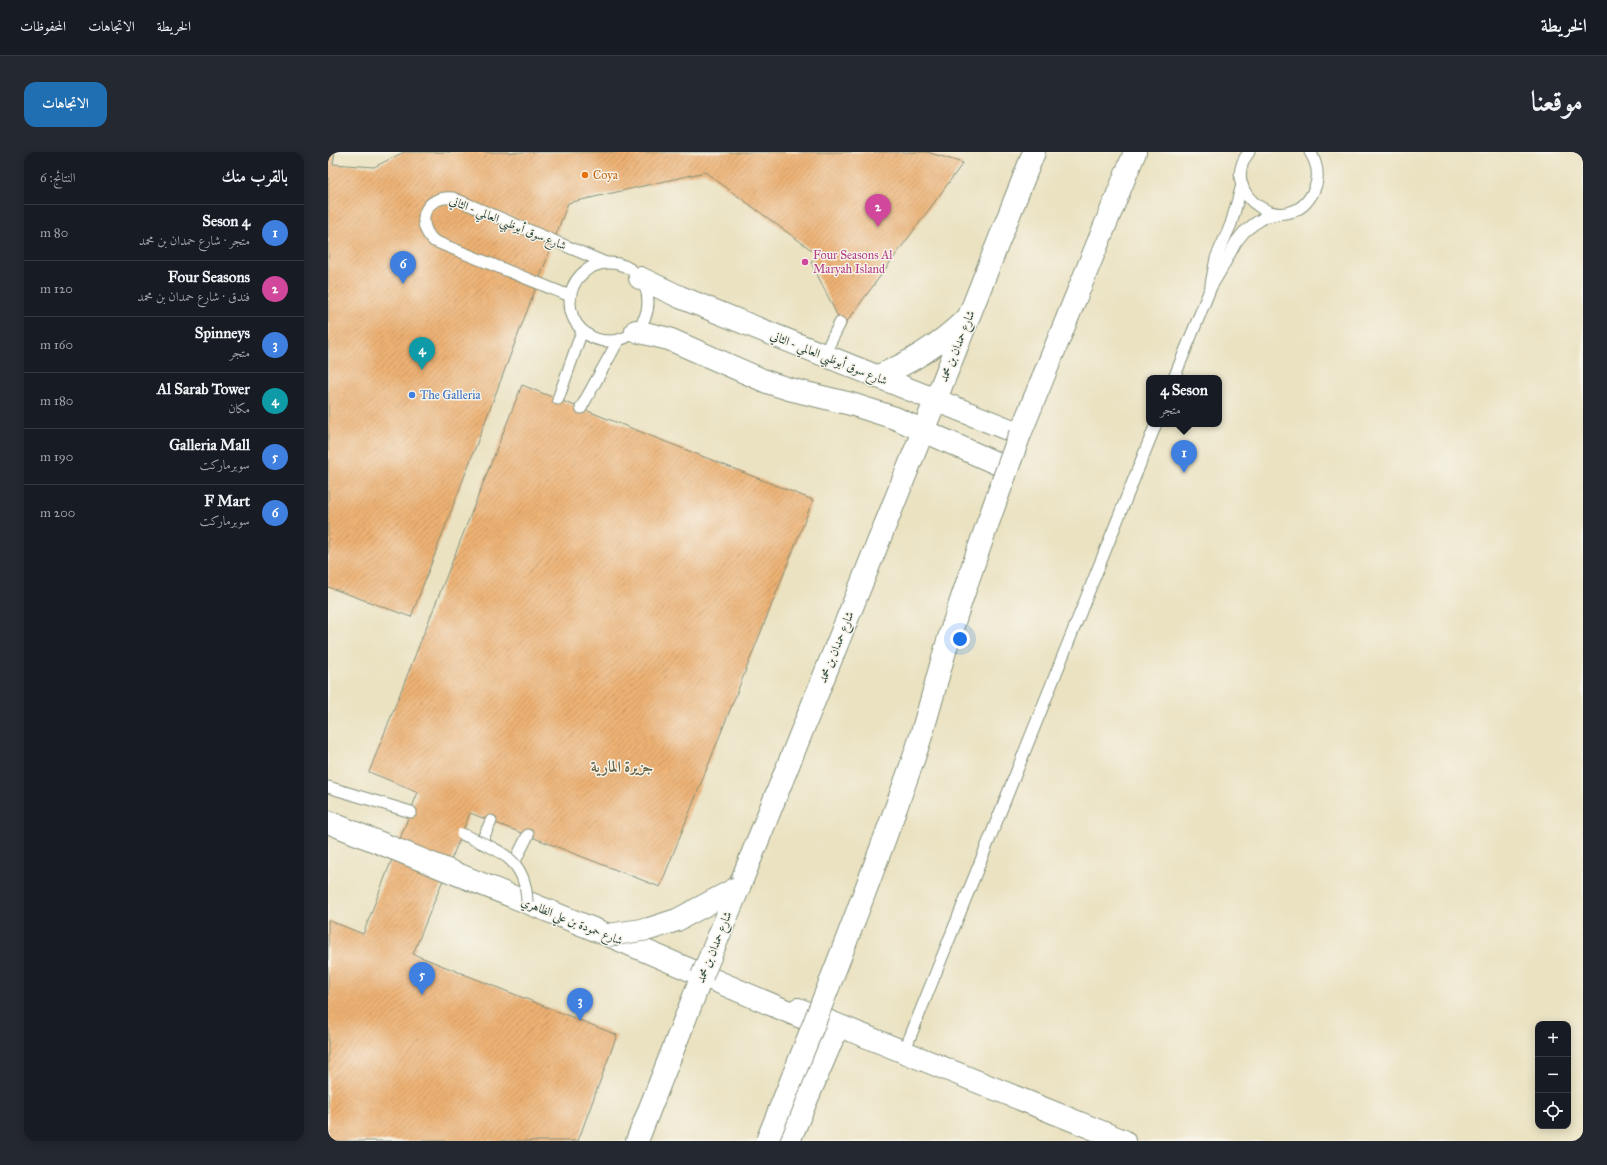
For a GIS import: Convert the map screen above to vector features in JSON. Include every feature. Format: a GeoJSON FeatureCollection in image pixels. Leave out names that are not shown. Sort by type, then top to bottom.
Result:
{"type":"FeatureCollection","features":[{"type":"Feature","properties":{"kind":"main road","name":"شارع حمدان بن محمد"},"geometry":{"type":"LineString","coordinates":[[637,1141],[1034,152]]}},
{"type":"Feature","properties":{"kind":"main road"},"geometry":{"type":"LineString","coordinates":[[767,1141],[815,1023],[914,758],[950,635],[1007,468],[1135,152]]}},
{"type":"Feature","properties":{"kind":"main road","name":"شارع سوق أبوظبي العالمي - الثاني"},"geometry":{"type":"LineString","coordinates":[[640,278],[680,297],[1020,434]]}},
{"type":"Feature","properties":{"kind":"main road"},"geometry":{"type":"LineString","coordinates":[[876,377],[929,350],[968,317]]}},
{"type":"Feature","properties":{"kind":"main road"},"geometry":{"type":"LineString","coordinates":[[627,336],[669,339],[782,387],[872,410],[895,418],[922,432],[1007,468]]}},
{"type":"Feature","properties":{"kind":"main road"},"geometry":{"type":"LineString","coordinates":[[328,815],[838,1026],[1124,1141]]}},
{"type":"Feature","properties":{"kind":"main road","name":"شارع حمودة بن علي الظاهري"},"geometry":{"type":"LineString","coordinates":[[328,822],[608,935],[815,1023]]}},
{"type":"Feature","properties":{"kind":"main road"},"geometry":{"type":"LineString","coordinates":[[608,935],[649,930],[678,920],[739,887]]}},
{"type":"Feature","properties":{"kind":"main road"},"geometry":{"type":"LineString","coordinates":[[789,1141],[838,1026]]}},
{"type":"Feature","properties":{"kind":"lane"},"geometry":{"type":"LineString","coordinates":[[1211,287],[1213,267],[1231,224],[1242,185],[1242,164],[1249,152]]}},
{"type":"Feature","properties":{"kind":"lane"},"geometry":{"type":"LineString","coordinates":[[1175,375],[1211,287],[1236,242],[1244,232],[1265,217],[1296,210],[1304,205],[1311,197],[1318,178],[1317,167],[1310,152]]}},
{"type":"Feature","properties":{"kind":"lane"},"geometry":{"type":"LineString","coordinates":[[1242,185],[1251,202],[1263,210],[1277,214]]}},
{"type":"Feature","properties":{"kind":"lane","name":"شارع سوق أبوظبي العالمي - الثاني"},"geometry":{"type":"LineString","coordinates":[[570,296],[434,241],[424,228],[423,220],[425,212],[436,200],[444,197],[453,198],[606,263]]}},
{"type":"Feature","properties":{"kind":"lane"},"geometry":{"type":"LineString","coordinates":[[581,408],[627,336],[643,322],[647,311],[648,300],[646,288],[640,278],[630,269],[618,264],[606,263],[593,266],[582,273],[574,283],[570,296],[570,309],[574,321],[582,332],[593,339],[606,342],[627,336]]}},
{"type":"Feature","properties":{"kind":"lane"},"geometry":{"type":"LineString","coordinates":[[824,355],[840,322]]}},
{"type":"Feature","properties":{"kind":"lane"},"geometry":{"type":"LineString","coordinates":[[558,399],[582,332]]}},
{"type":"Feature","properties":{"kind":"lane"},"geometry":{"type":"LineString","coordinates":[[904,1052],[1155,427]]}},
{"type":"Feature","properties":{"kind":"lane"},"geometry":{"type":"LineString","coordinates":[[328,787],[411,812]]}},
{"type":"Feature","properties":{"kind":"lane"},"geometry":{"type":"LineString","coordinates":[[481,843],[491,820]]}},
{"type":"Feature","properties":{"kind":"lane"},"geometry":{"type":"LineString","coordinates":[[462,834],[506,855],[514,863],[525,881],[527,902]]}},
{"type":"Feature","properties":{"kind":"lane"},"geometry":{"type":"LineString","coordinates":[[514,863],[528,835]]}},
{"type":"Feature","properties":{"kind":"building","name":"The Galleria"},"geometry":{"type":"Polygon","coordinates":[[[328,152],[335,152],[333,164],[374,167],[404,152],[927,152],[963,163],[843,327],[811,262],[817,254],[705,172],[568,203],[411,617],[328,587],[328,152]]]}},
{"type":"Feature","properties":{"kind":"building"},"geometry":{"type":"Polygon","coordinates":[[[522,385],[813,500],[660,887],[470,813],[413,954],[617,1035],[578,1141],[328,1141],[328,920],[363,934],[418,792],[369,772],[522,385]]]}},
{"type":"Feature","properties":{"kind":"place","name":"Coya"},"geometry":{"type":"Point","coordinates":[585,175]}},
{"type":"Feature","properties":{"kind":"place","name":"Four Seasons"},"geometry":{"type":"Point","coordinates":[878,227]}},
{"type":"Feature","properties":{"kind":"place","name":"Four Seasons Al Maryah Island"},"geometry":{"type":"Point","coordinates":[805,262]}},
{"type":"Feature","properties":{"kind":"place","name":"F Mart"},"geometry":{"type":"Point","coordinates":[403,284]}},
{"type":"Feature","properties":{"kind":"place","name":"Al Sarab Tower"},"geometry":{"type":"Point","coordinates":[422,370]}},
{"type":"Feature","properties":{"kind":"place","name":"The Galleria"},"geometry":{"type":"Point","coordinates":[412,395]}},
{"type":"Feature","properties":{"kind":"place","name":"4 Seson"},"geometry":{"type":"Point","coordinates":[1184,473]}},
{"type":"Feature","properties":{"kind":"place","name":"Galleria Mall"},"geometry":{"type":"Point","coordinates":[422,995]}},
{"type":"Feature","properties":{"kind":"place","name":"Spinneys"},"geometry":{"type":"Point","coordinates":[580,1021]}},
{"type":"Feature","properties":{"kind":"district","name":"جزيرة المارية"},"geometry":{"type":"Point","coordinates":[622,766]}}]}
